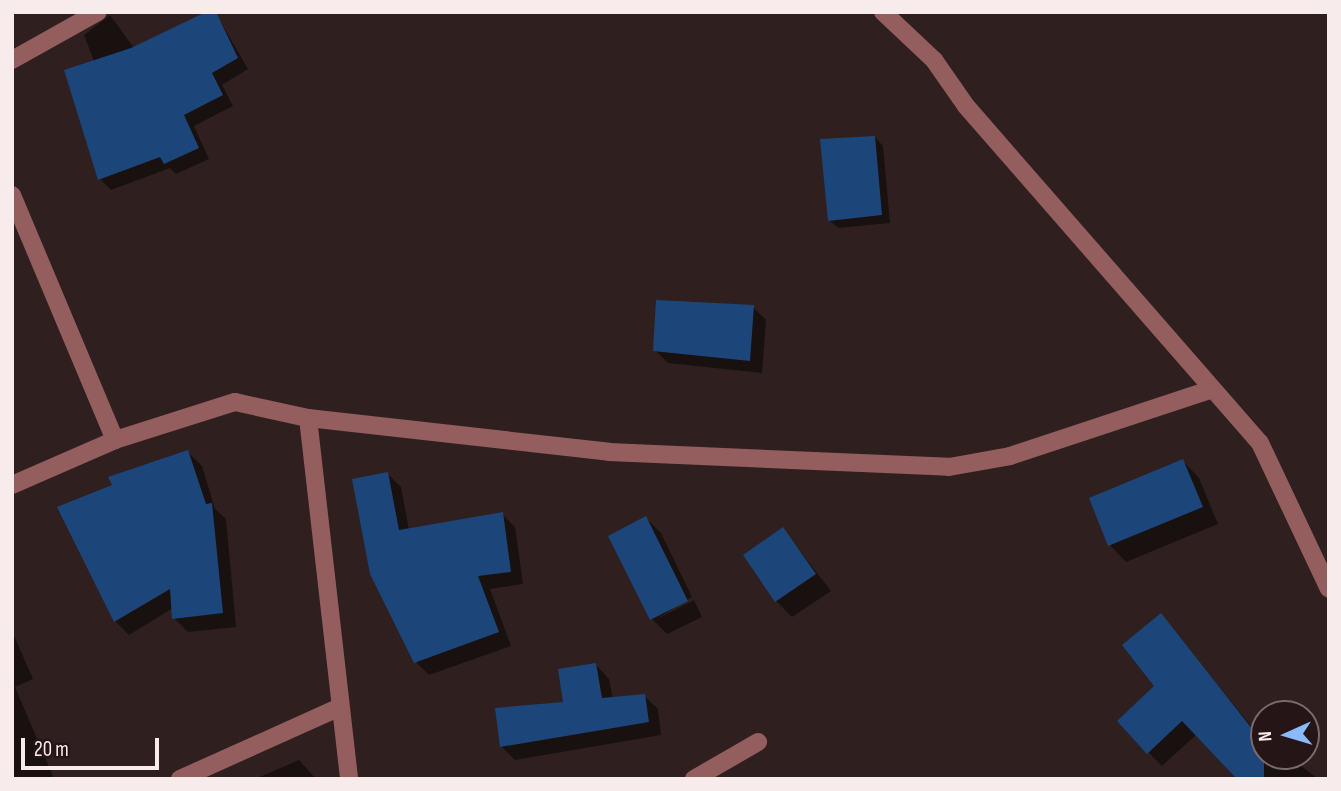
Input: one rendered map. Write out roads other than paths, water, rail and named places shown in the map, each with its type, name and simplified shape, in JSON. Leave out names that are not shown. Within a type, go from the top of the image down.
[{"type":"street","points":[[12,60],[98,12]]},
{"type":"street","points":[[883,12],[934,60],[966,106],[1175,341],[1212,389],[1260,443],[1329,589]]},
{"type":"street","points":[[12,195],[115,440]]},
{"type":"street","points":[[12,485],[115,440],[236,402],[308,418],[608,452],[949,467],[1010,456],[1212,389]]},
{"type":"street","points":[[308,418],[349,779]]},
{"type":"street","points":[[180,779],[340,707]]},
{"type":"street","points":[[694,779],[758,742]]}]
